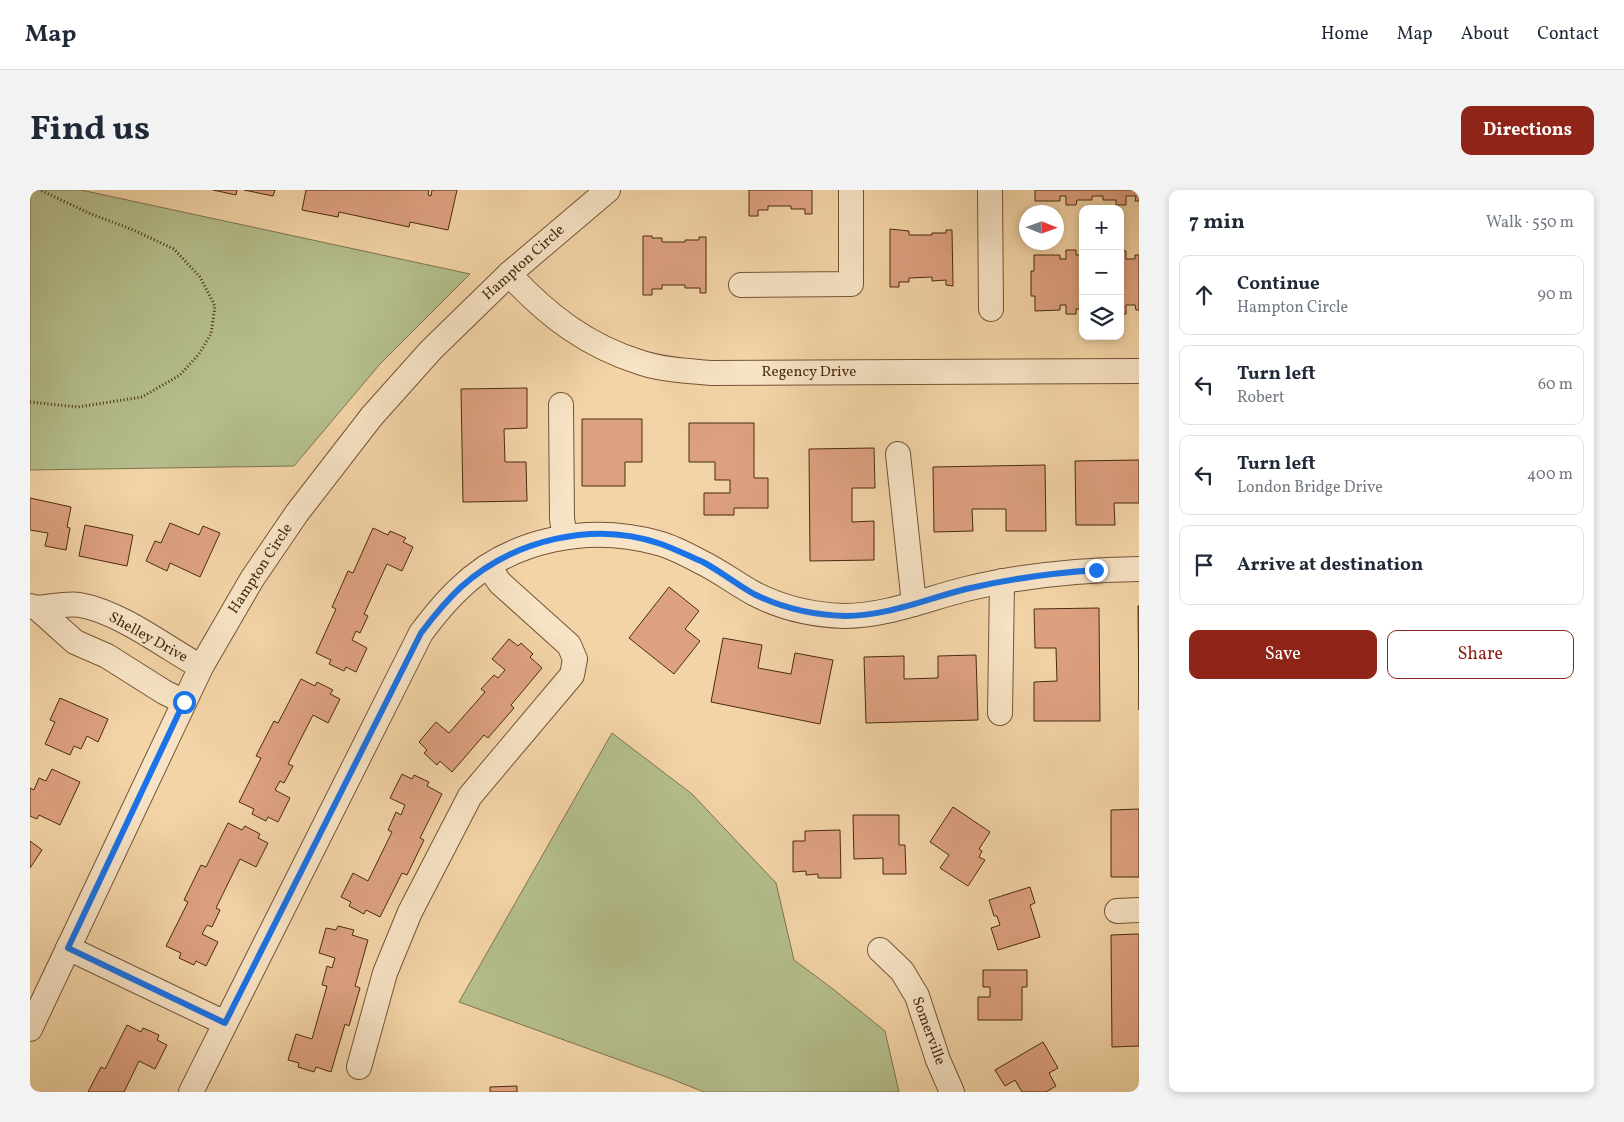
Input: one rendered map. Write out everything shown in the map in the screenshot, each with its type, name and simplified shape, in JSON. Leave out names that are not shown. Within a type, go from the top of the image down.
[{"type":"street","name":"Hampton Circle","points":[[30,1029],[201,667],[252,579],[297,513],[372,416],[432,350],[509,274],[608,190]]},
{"type":"street","points":[[740,285],[851,284],[851,190]]},
{"type":"street","points":[[990,190],[991,309]]},
{"type":"street","name":"Regency Drive","points":[[509,274],[554,318],[581,336],[607,350],[644,364],[677,370],[711,373],[1139,371]]},
{"type":"street","points":[[561,404],[562,519],[565,537]]},
{"type":"street","points":[[898,454],[914,604]]},
{"type":"street","points":[[191,1092],[421,633],[438,611],[460,588],[488,566],[523,549],[542,542],[565,537],[598,534],[627,536],[660,544],[704,563],[755,594],[796,610],[845,616],[881,612],[1002,581],[1068,572],[1139,569]]},
{"type":"street","points":[[359,1067],[385,973],[410,912],[470,796],[572,675],[575,659],[569,645],[500,583],[488,566]]},
{"type":"street","points":[[1000,713],[1002,581]]},
{"type":"street","name":"Shelley Drive","points":[[32,611],[79,604],[130,624],[201,667]]},
{"type":"street","name":"Shelley Drive","points":[[32,611],[75,642],[107,656],[164,692],[184,702]]},
{"type":"street","points":[[68,948],[225,1023]]},
{"type":"street","name":"Somerville","points":[[880,950],[902,971],[917,996],[938,1060],[952,1092]]},
{"type":"path","points":[[30,402],[78,407],[142,397],[180,375],[199,354],[211,334],[215,306],[200,277],[174,249],[131,229],[84,212],[40,190]]},
{"type":"green space","points":[[30,190],[81,190],[470,274],[380,364],[294,466],[30,470]]},
{"type":"green space","points":[[612,733],[692,794],[776,883],[794,960],[885,1031],[899,1092],[704,1092],[459,1002]]},
{"type":"building","points":[[213,190],[237,190],[236,195]]},
{"type":"building","points":[[244,190],[275,190],[273,196]]},
{"type":"building","points":[[306,190],[429,190],[428,195],[431,196],[432,190],[457,190],[448,230],[410,222],[409,227],[339,212],[338,217],[302,210]]},
{"type":"building","points":[[749,190],[812,190],[812,214],[805,214],[805,209],[791,209],[791,206],[768,206],[768,210],[758,210],[758,216],[749,216]]},
{"type":"building","points":[[1035,190],[1139,190],[1139,201],[1135,201],[1136,196],[1126,196],[1126,205],[1116,205],[1116,200],[1103,200],[1103,196],[1092,196],[1092,200],[1077,200],[1076,205],[1066,205],[1066,196],[1060,196],[1060,201],[1035,201]]},
{"type":"building","points":[[890,229],[909,231],[909,235],[932,235],[932,233],[946,233],[946,230],[952,230],[953,286],[946,285],[946,280],[932,281],[932,277],[909,278],[909,282],[899,282],[899,287],[890,287]]},
{"type":"building","points":[[643,236],[662,238],[662,242],[685,242],[685,240],[699,240],[699,237],[706,237],[706,293],[700,293],[700,288],[685,288],[685,285],[662,285],[662,289],[652,289],[652,295],[643,295]]},
{"type":"building","points":[[1066,250],[1076,250],[1076,255],[1079,255],[1079,309],[1076,309],[1076,314],[1066,314],[1066,305],[1060,305],[1060,310],[1035,311],[1035,296],[1031,296],[1031,271],[1034,271],[1034,255],[1060,255],[1060,259],[1066,259]]},
{"type":"building","points":[[1124,251],[1126,251],[1126,259],[1135,259],[1135,255],[1139,255],[1139,310],[1136,310],[1135,305],[1126,305],[1126,314],[1124,314]]},
{"type":"building","points":[[527,388],[527,428],[504,429],[505,462],[526,462],[527,501],[463,502],[461,389]]},
{"type":"building","points":[[582,419],[642,419],[642,462],[625,462],[625,486],[582,486]]},
{"type":"building","points":[[689,423],[754,423],[754,478],[768,478],[768,508],[734,508],[734,515],[704,515],[704,493],[730,493],[730,480],[715,480],[715,462],[689,462]]},
{"type":"building","points":[[874,448],[875,488],[852,488],[852,522],[874,521],[874,560],[810,561],[809,449]]},
{"type":"building","points":[[1139,460],[1139,503],[1114,503],[1115,525],[1076,525],[1075,461]]},
{"type":"building","points":[[1045,465],[1046,531],[1006,531],[1006,509],[972,509],[973,531],[934,532],[933,467]]},
{"type":"building","points":[[30,498],[71,507],[67,527],[70,528],[66,550],[45,546],[48,533],[30,530]]},
{"type":"building","points":[[170,523],[199,535],[203,526],[220,533],[200,577],[170,563],[167,571],[146,561],[155,541],[161,543]]},
{"type":"building","points":[[85,525],[133,535],[127,566],[79,556]]},
{"type":"building","points":[[373,528],[388,535],[390,531],[406,538],[403,542],[413,547],[402,571],[387,564],[364,614],[368,616],[360,633],[356,631],[352,640],[367,648],[356,672],[346,667],[344,671],[329,664],[331,660],[316,653],[336,609],[332,607],[348,571],[353,573]]},
{"type":"building","points":[[669,587],[699,611],[685,629],[700,641],[674,674],[629,638]]},
{"type":"building","points":[[1138,606],[1139,606],[1139,710]]},
{"type":"building","points":[[1099,608],[1100,721],[1034,721],[1034,682],[1057,681],[1056,648],[1035,648],[1034,609]]},
{"type":"building","points":[[723,638],[762,645],[758,668],[791,674],[795,653],[833,660],[820,724],[711,702]]},
{"type":"building","points":[[509,639],[518,646],[521,643],[533,654],[530,657],[542,668],[511,705],[514,708],[488,738],[484,735],[452,772],[440,761],[437,765],[424,753],[427,750],[419,742],[436,722],[449,733],[485,692],[481,689],[494,675],[498,678],[505,670],[492,659]]},
{"type":"building","points":[[976,655],[978,720],[866,723],[864,657],[904,656],[904,679],[938,678],[938,656]]},
{"type":"building","points":[[301,679],[315,686],[317,682],[333,690],[330,694],[340,699],[328,723],[313,715],[288,764],[293,766],[284,783],[280,781],[275,790],[290,798],[278,822],[268,817],[266,821],[252,814],[254,809],[239,802],[261,758],[256,756],[274,721],[278,723]]},
{"type":"building","points":[[60,698],[108,719],[98,742],[87,736],[81,749],[74,746],[70,755],[45,744],[55,722],[50,720]]},
{"type":"building","points":[[52,769],[80,782],[60,825],[39,815],[37,819],[30,816],[30,788],[34,790],[39,778],[46,781]]},
{"type":"building","points":[[402,774],[412,779],[414,775],[429,782],[427,786],[442,794],[420,838],[424,840],[407,875],[402,873],[380,917],[366,910],[364,914],[349,906],[351,902],[341,897],[353,873],[368,881],[392,832],[388,830],[396,812],[401,815],[405,805],[390,798]]},
{"type":"building","points":[[953,807],[990,832],[979,849],[982,851],[979,857],[985,860],[968,886],[940,868],[949,855],[930,842]]},
{"type":"building","points":[[1139,809],[1139,877],[1111,877],[1111,810]]},
{"type":"building","points":[[853,815],[899,815],[899,845],[905,845],[906,874],[883,874],[883,858],[854,859]]},
{"type":"building","points":[[228,823],[242,830],[245,826],[260,834],[258,838],[268,843],[256,867],[240,859],[216,908],[220,910],[212,927],[207,925],[202,934],[218,942],[206,966],[196,961],[194,965],[179,958],[181,953],[166,946],[188,902],[184,900],[201,865],[206,867]]},
{"type":"building","points":[[840,830],[841,878],[818,878],[818,874],[806,875],[806,871],[793,872],[793,841],[805,841],[805,831]]},
{"type":"building","points":[[30,841],[42,850],[30,868]]},
{"type":"building","points":[[1030,887],[1035,903],[1030,905],[1040,937],[998,950],[991,928],[1000,925],[997,916],[994,916],[989,900]]},
{"type":"building","points":[[338,926],[354,930],[352,935],[368,940],[355,986],[360,988],[349,1026],[345,1024],[331,1072],[316,1067],[314,1072],[298,1067],[299,1063],[288,1060],[296,1034],[312,1039],[327,986],[322,985],[327,966],[332,968],[335,958],[319,953],[326,928],[336,930]]},
{"type":"building","points":[[1139,934],[1139,1046],[1112,1047],[1111,935]]},
{"type":"building","points":[[983,970],[1027,970],[1027,987],[1022,987],[1022,1020],[978,1020],[978,997],[990,997],[990,987],[983,987]]},
{"type":"building","points":[[127,1025],[141,1032],[143,1028],[159,1035],[157,1040],[167,1045],[155,1069],[139,1061],[124,1092],[88,1092],[101,1067],[105,1069]]},
{"type":"building","points":[[1043,1042],[1058,1068],[1049,1073],[1056,1086],[1046,1092],[1022,1092],[1015,1080],[1005,1086],[995,1070]]},
{"type":"building","points":[[517,1086],[517,1092],[490,1092],[490,1087]]},
{"type":"route","points":[[184,702],[68,948],[225,1023],[421,633],[438,611],[460,588],[488,566],[507,556],[542,542],[565,537],[598,534],[627,536],[660,544],[682,553],[704,563],[755,594],[776,603],[796,610],[845,616],[881,612],[1002,581],[1040,575],[1096,570]]}]
